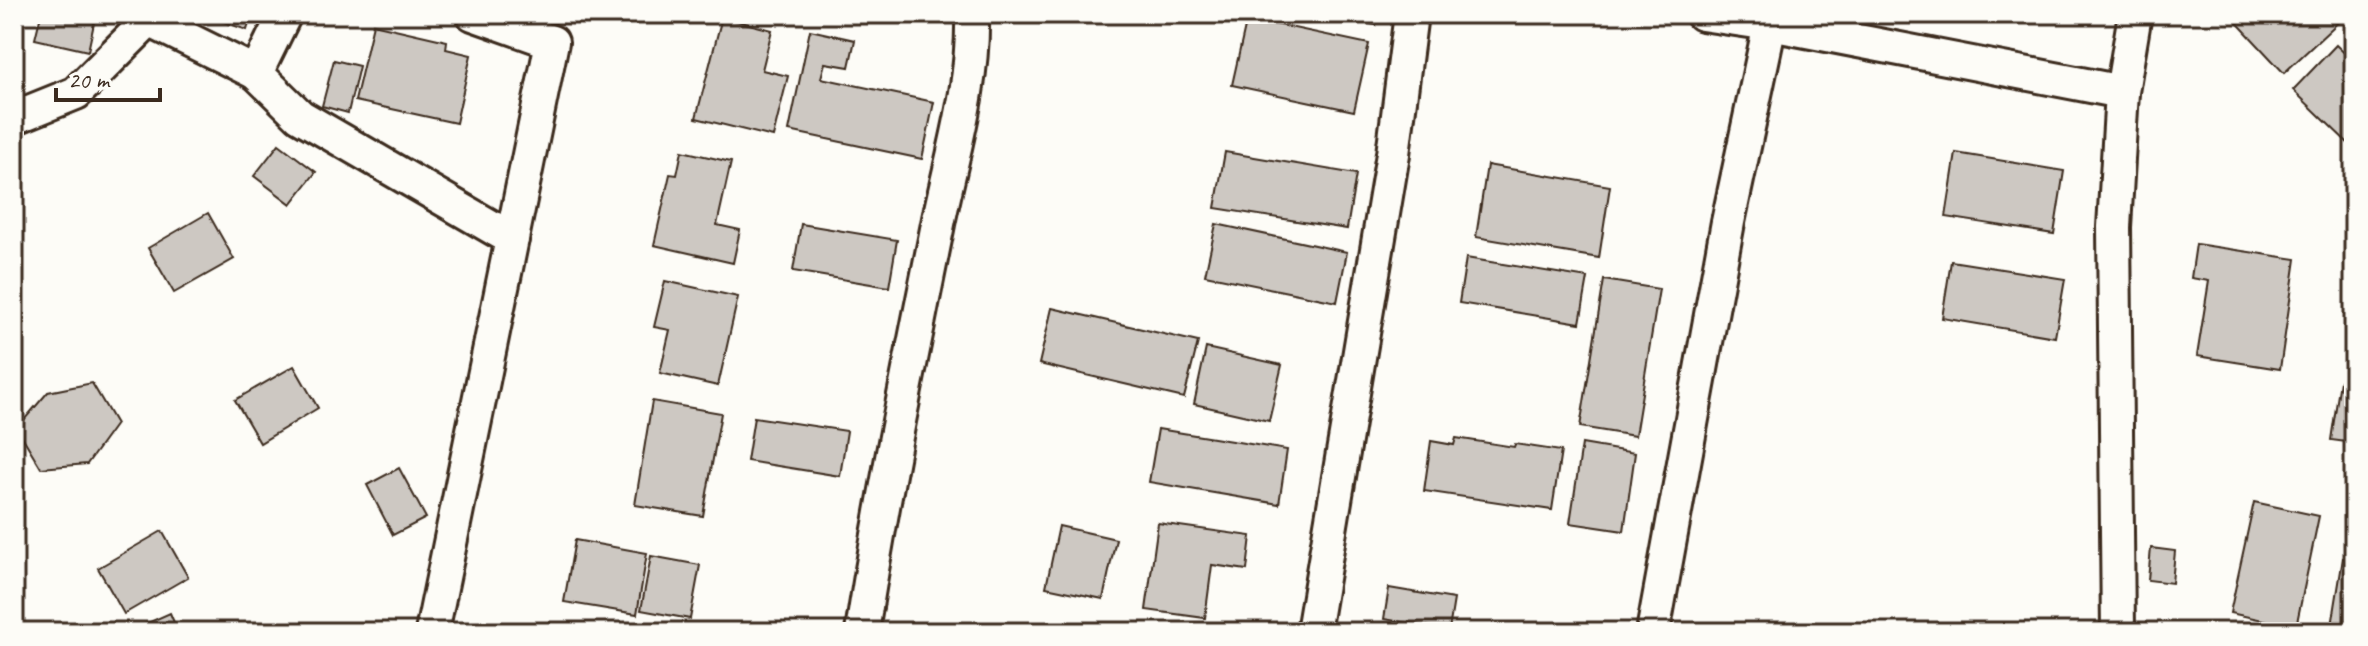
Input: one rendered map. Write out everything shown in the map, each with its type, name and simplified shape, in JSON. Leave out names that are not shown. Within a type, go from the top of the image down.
[{"type":"street","points":[[256,73],[285,14]]},
{"type":"street","points":[[432,632],[552,42],[473,14]]},
{"type":"street","points":[[862,632],[879,525],[968,84],[972,14]]},
{"type":"street","points":[[1313,632],[1393,154],[1411,14]]},
{"type":"street","points":[[1702,14],[1770,24],[2122,92]]},
{"type":"street","points":[[2118,632],[2114,227],[2122,92],[2135,14]]},
{"type":"street","points":[[14,118],[76,93],[146,17],[256,73],[300,116],[512,239]]},
{"type":"street","points":[[1653,632],[1728,222],[1770,24]]},
{"type":"building","points":[[41,14],[96,14],[88,51],[35,39]]},
{"type":"building","points":[[200,14],[252,14],[247,30]]},
{"type":"building","points":[[501,14],[557,14],[552,37]]},
{"type":"building","points":[[1309,14],[1378,14],[1376,25]]},
{"type":"building","points":[[2229,14],[2347,14],[2284,73]]},
{"type":"building","points":[[722,17],[772,30],[762,70],[788,76],[773,137],[696,118]]},
{"type":"building","points":[[1247,18],[1369,44],[1354,111],[1232,85]]},
{"type":"building","points":[[373,24],[447,41],[446,49],[471,55],[456,123],[355,101]]},
{"type":"building","points":[[810,30],[855,40],[849,67],[825,63],[821,78],[934,102],[922,159],[789,131]]},
{"type":"building","points":[[2336,45],[2354,62],[2354,143],[2351,146],[2293,90]]},
{"type":"building","points":[[334,60],[359,66],[348,113],[322,106]]},
{"type":"building","points":[[279,144],[316,172],[291,204],[254,176]]},
{"type":"building","points":[[682,151],[731,162],[717,225],[740,230],[733,263],[654,245],[670,174],[677,175]]},
{"type":"building","points":[[1225,152],[1356,174],[1347,229],[1215,208]]},
{"type":"building","points":[[1956,153],[2064,171],[2054,234],[1946,217]]},
{"type":"building","points":[[1487,165],[1610,186],[1599,258],[1476,237]]},
{"type":"building","points":[[208,213],[234,259],[174,293],[148,248]]},
{"type":"building","points":[[801,224],[897,240],[889,287],[793,271]]},
{"type":"building","points":[[1216,224],[1347,252],[1337,302],[1205,275]]},
{"type":"building","points":[[2196,244],[2296,259],[2280,369],[2197,356],[2209,281],[2191,278]]},
{"type":"building","points":[[1466,258],[1588,278],[1580,323],[1459,303]]},
{"type":"building","points":[[1951,261],[2065,279],[2055,337],[1942,318]]},
{"type":"building","points":[[1604,280],[1659,289],[1635,436],[1580,427]]},
{"type":"building","points":[[665,281],[738,297],[718,386],[660,373],[670,330],[654,327]]},
{"type":"building","points":[[1052,308],[1198,342],[1184,398],[1039,364]]},
{"type":"building","points":[[1206,348],[1282,365],[1269,421],[1194,404]]},
{"type":"building","points":[[294,366],[318,408],[260,443],[235,400]]},
{"type":"building","points":[[2340,381],[2354,383],[2354,443],[2331,440]]},
{"type":"building","points":[[92,383],[116,424],[87,464],[41,468],[17,428],[48,392]]},
{"type":"building","points":[[652,401],[721,413],[703,516],[635,505]]},
{"type":"building","points":[[754,417],[847,431],[840,476],[747,461]]},
{"type":"building","points":[[1158,429],[1287,450],[1279,504],[1149,482]]},
{"type":"building","points":[[1456,438],[1561,451],[1552,510],[1424,491],[1431,441],[1454,445]]},
{"type":"building","points":[[1582,444],[1635,453],[1624,531],[1570,523]]},
{"type":"building","points":[[399,468],[426,518],[393,535],[367,485]]},
{"type":"building","points":[[2254,502],[2319,516],[2296,627],[2230,613]]},
{"type":"building","points":[[1158,523],[1251,536],[1247,570],[1212,565],[1205,618],[1146,610]]},
{"type":"building","points":[[1059,526],[1116,539],[1103,599],[1046,587]]},
{"type":"building","points":[[162,531],[188,577],[124,614],[98,568]]},
{"type":"building","points":[[575,540],[647,553],[637,614],[564,602]]},
{"type":"building","points":[[2151,548],[2175,551],[2172,583],[2148,580]]},
{"type":"building","points":[[651,556],[700,565],[690,619],[641,610]]},
{"type":"building","points":[[2343,558],[2354,560],[2354,632],[2331,632]]},
{"type":"building","points":[[1389,588],[1454,599],[1449,630],[1384,619]]},
{"type":"building","points":[[170,613],[178,632],[145,632],[143,625]]}]
